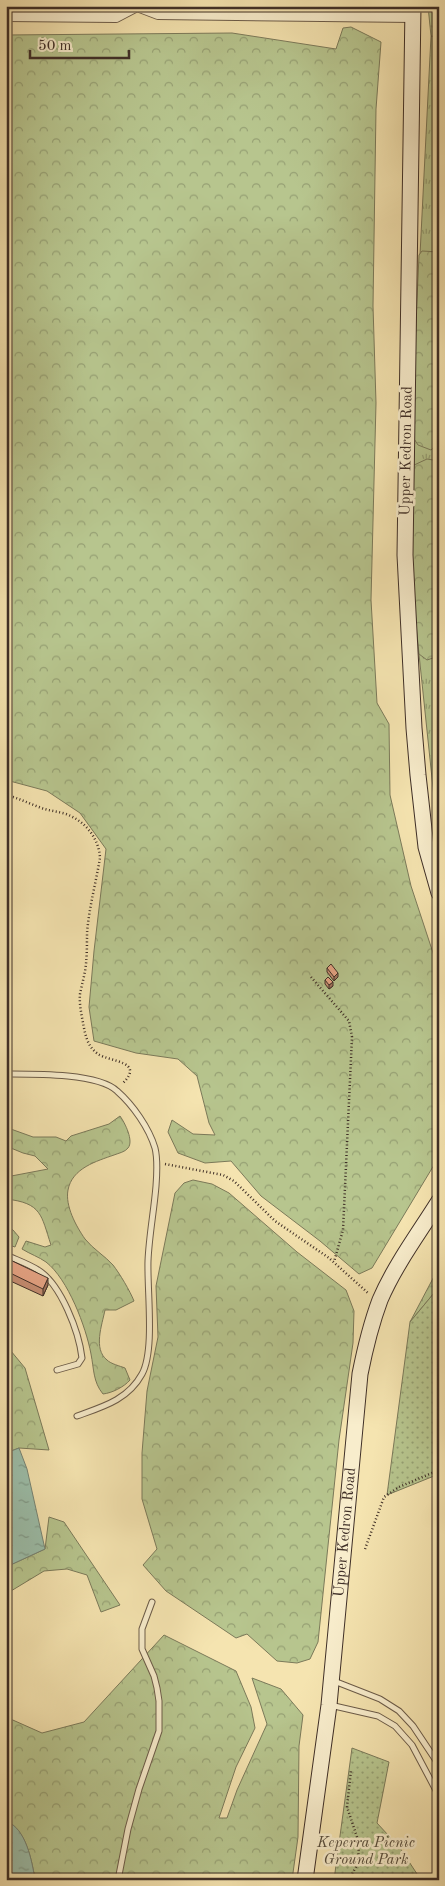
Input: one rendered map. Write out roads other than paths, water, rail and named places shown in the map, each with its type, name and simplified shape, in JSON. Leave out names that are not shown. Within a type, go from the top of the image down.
[{"type":"main road","name":"Upper Kedron Road","points":[[413,12],[405,555],[418,775],[426,847],[439,893]]},
{"type":"main road","name":"Upper Kedron Road","points":[[305,1880],[329,1705],[360,1374],[365,1348],[380,1300],[393,1275],[439,1201]]},
{"type":"street","points":[[6,16],[116,17],[138,6],[158,14],[413,12]]},
{"type":"lane","points":[[6,1074],[43,1074],[104,1083],[116,1090],[141,1120],[150,1136],[157,1162],[148,1259],[148,1351],[143,1373],[136,1384],[110,1405],[77,1416]]},
{"type":"lane","points":[[6,1256],[38,1269],[45,1275],[62,1299],[82,1358],[78,1364],[57,1370]]},
{"type":"lane","points":[[118,1880],[128,1829],[139,1789],[159,1731],[160,1701],[154,1676],[142,1649],[142,1630],[152,1602]]},
{"type":"lane","points":[[331,1680],[380,1700],[399,1711],[414,1726],[439,1764]]},
{"type":"lane","points":[[329,1705],[378,1716],[394,1726],[412,1745],[439,1796]]},
{"type":"water","points":[[19,1448],[27,1469],[45,1549],[6,1567],[6,1453]]},
{"type":"water","points":[[6,1821],[19,1830],[27,1846],[35,1880],[6,1880]]},
{"type":"park label","name":"Keperra Picnic Ground Park","points":[[366,1852]]}]
